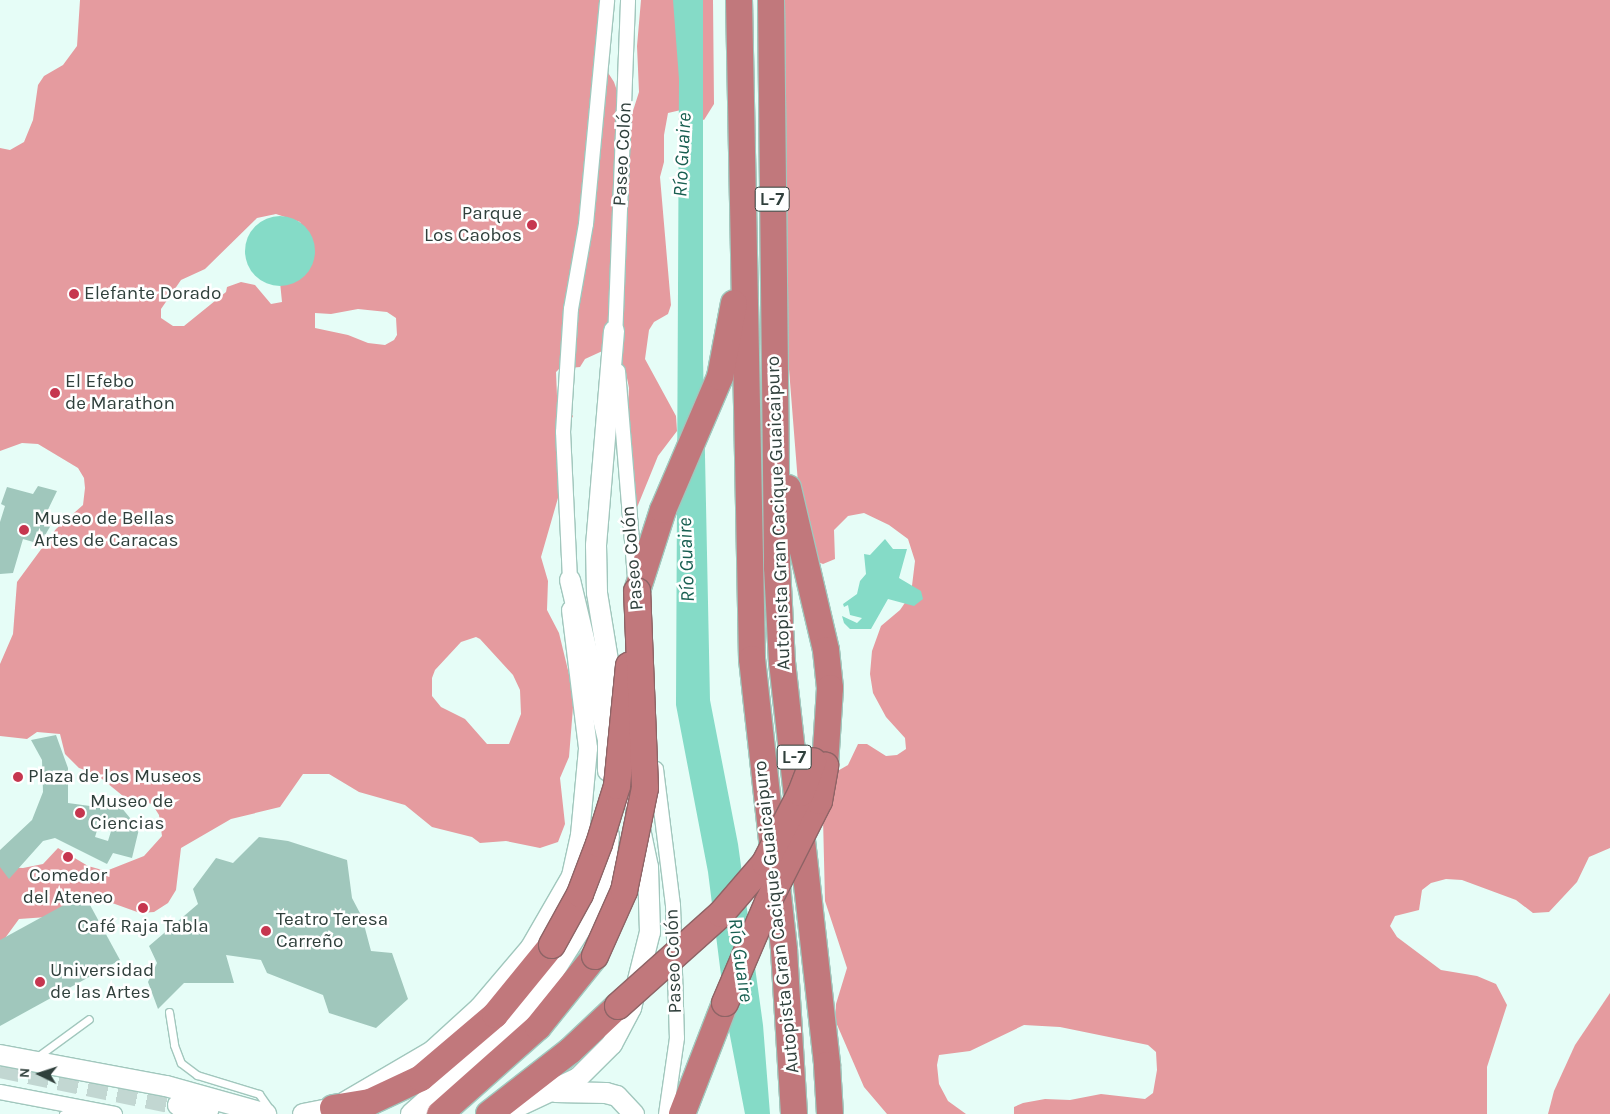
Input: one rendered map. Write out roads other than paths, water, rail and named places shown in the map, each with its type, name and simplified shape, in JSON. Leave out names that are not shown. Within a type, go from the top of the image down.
[{"type":"highway","name":"Autopista Gran Cacique Guaicaipuro","points":[[739,0],[746,243],[752,659],[784,950],[794,1114]]},
{"type":"highway","name":"Autopista Gran Cacique Guaicaipuro","points":[[771,0],[776,567],[782,662],[827,1065],[830,1114]]},
{"type":"highway","points":[[333,1108],[370,1102],[421,1078],[496,1015],[552,945],[580,894],[600,844],[616,786],[637,591],[663,510],[720,377],[746,243]]},
{"type":"highway","points":[[682,1114],[768,902],[818,801],[819,764],[830,688],[826,650],[792,514],[775,399]]},
{"type":"highway","points":[[440,1114],[538,1027],[595,956],[624,891],[645,788],[637,591]]},
{"type":"highway","points":[[489,1114],[570,1051],[721,914],[765,863],[801,793],[819,764]]},
{"type":"main road","points":[[502,1114],[553,1092],[578,1078],[612,1044],[620,1031],[642,974],[650,932],[648,867],[607,666],[597,593],[598,496],[614,331]]},
{"type":"main road","points":[[411,1114],[532,1006],[594,908],[605,877],[609,837],[608,739],[570,580]]},
{"type":"main road","points":[[0,1056],[166,1086],[266,1114]]},
{"type":"main road","points":[[553,1092],[606,1093],[617,1096],[634,1114]]},
{"type":"main road","points":[[210,1114],[178,1105],[254,1114]]},
{"type":"main road","points":[[303,1114],[333,1108]]},
{"type":"street","name":"Paseo Colón","points":[[570,580],[563,432],[570,309],[586,224],[607,0]]},
{"type":"street","name":"Paseo Colón","points":[[628,0],[614,331],[640,646],[673,905],[676,1038],[666,1114]]},
{"type":"street","points":[[333,1108],[432,1050],[479,1007],[530,947],[571,876],[580,835],[588,732],[573,635],[570,580]]},
{"type":"street","points":[[0,1092],[115,1114]]},
{"type":"lane","points":[[169,1012],[174,1045],[181,1063],[197,1075],[259,1094],[274,1114]]},
{"type":"lane","points":[[30,1062],[89,1019]]},
{"type":"lane","points":[[63,1114],[82,1108]]},
{"type":"water","name":"Río Guaire","points":[[673,0],[703,0],[703,358],[710,700],[738,844],[763,1025],[770,1114],[745,1114],[726,1015],[708,872],[676,705],[679,79]]},
{"type":"water","points":[[280,216],[293,219],[305,226],[312,238],[315,251],[312,264],[305,276],[293,283],[280,286],[267,283],[255,276],[248,264],[245,251],[248,238],[255,226],[267,219]]},
{"type":"water","points":[[885,539],[893,549],[907,549],[899,578],[921,591],[923,599],[914,606],[888,599],[871,629],[850,629],[844,623],[842,616],[857,623],[862,618],[850,615],[848,605],[844,607],[843,604],[857,594],[860,581],[866,574],[864,554],[870,555]]},
{"type":"tunnel","points":[[0,1068],[178,1105]]},
{"type":"place","name":"Parque Los Caobos","points":[[532,225]]},
{"type":"place","name":"Elefante Dorado","points":[[74,294]]},
{"type":"place","name":"El Efebo de Marathon","points":[[55,393]]},
{"type":"place","name":"Museo de Bellas Artes de Caracas","points":[[24,530]]},
{"type":"place","name":"Plaza de los Museos","points":[[18,777]]},
{"type":"place","name":"Museo de Ciencias","points":[[80,813]]},
{"type":"place","name":"Comedor del Ateneo","points":[[68,857]]},
{"type":"place","name":"Café Raja Tabla","points":[[143,908]]},
{"type":"place","name":"Teatro Teresa Carreño","points":[[266,931]]},
{"type":"place","name":"Universidad de las Artes","points":[[40,982]]}]
